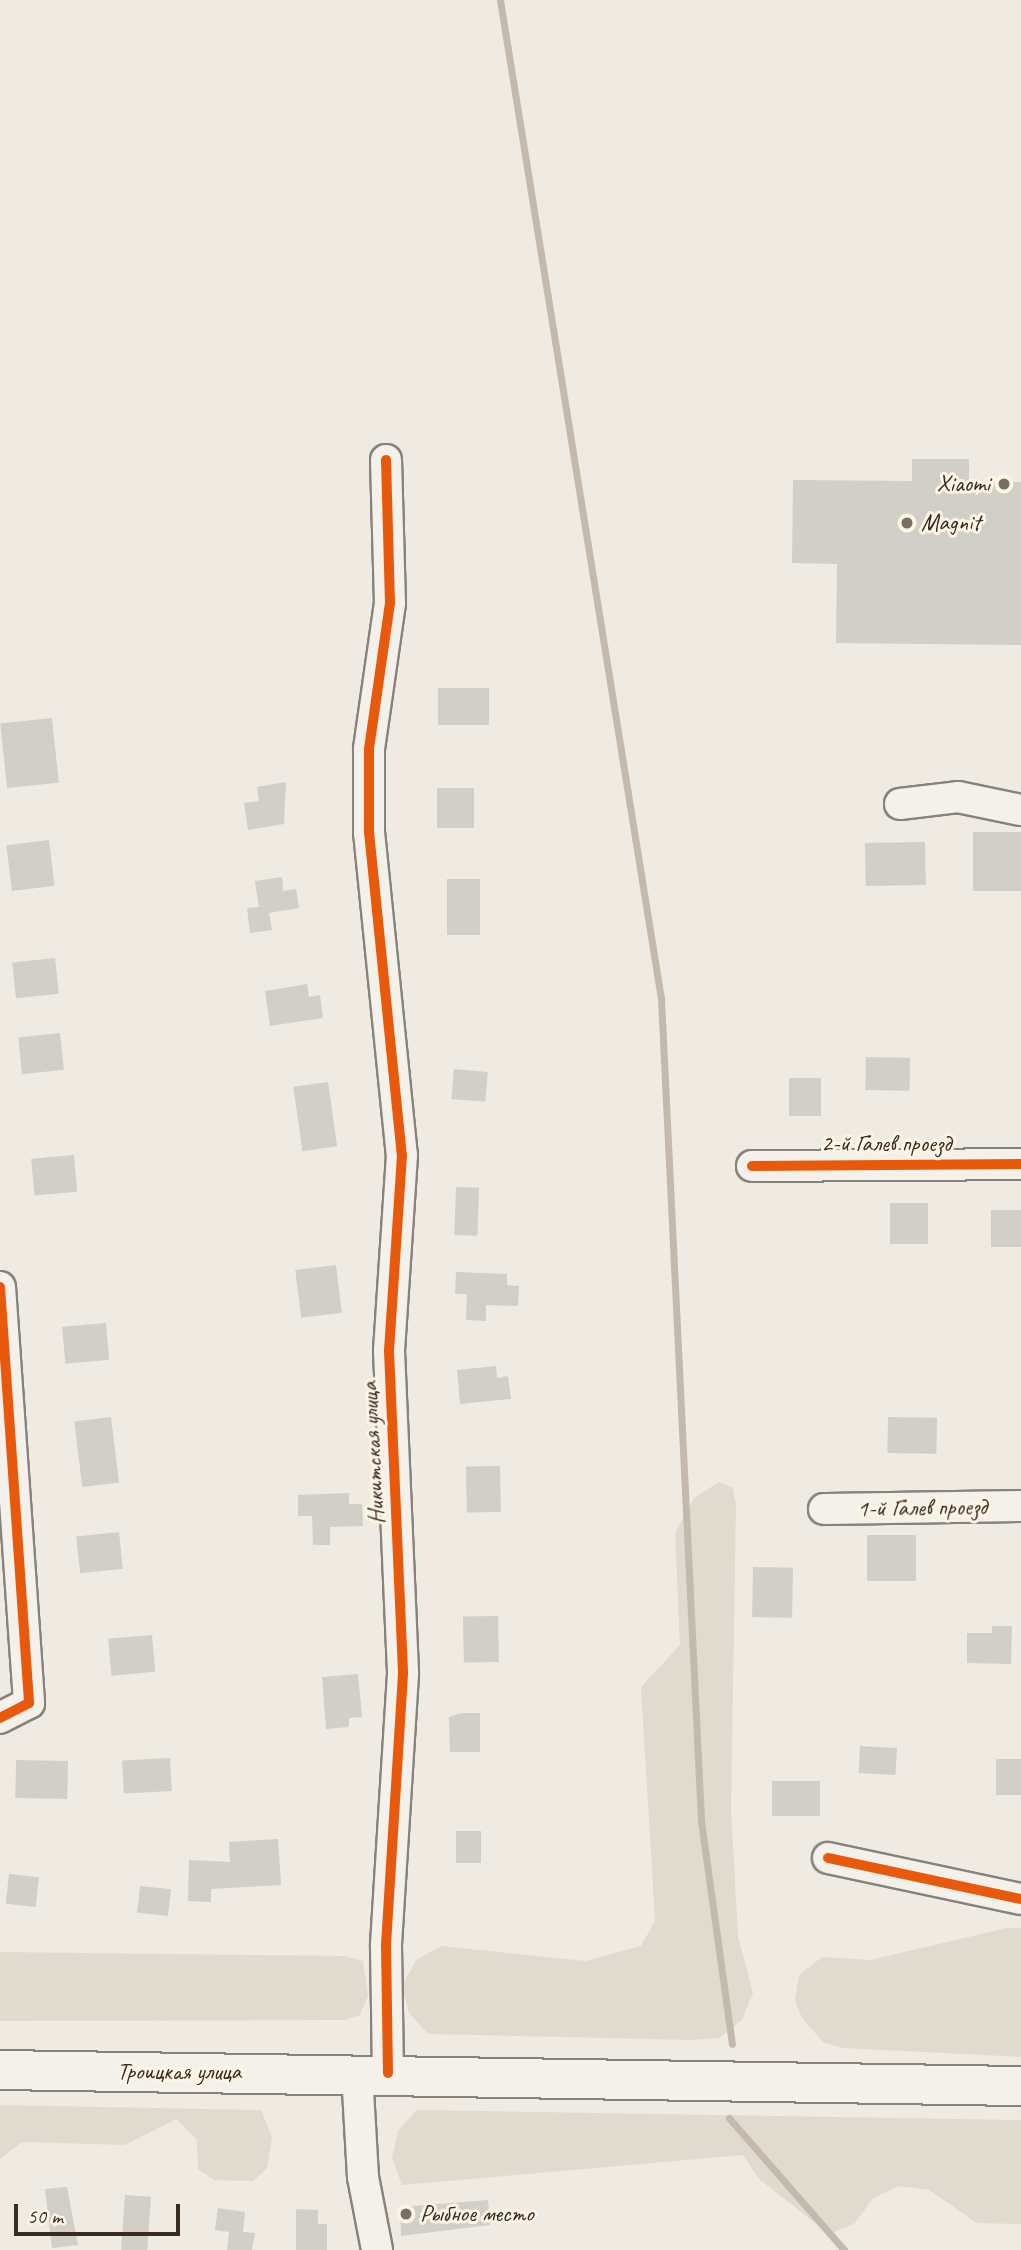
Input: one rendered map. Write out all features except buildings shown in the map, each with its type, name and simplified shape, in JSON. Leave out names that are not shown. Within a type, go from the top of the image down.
[{"type":"main road","name":"Троицкая улица","points":[[0,2070],[373,2073],[1021,2086]]},
{"type":"street","name":"Никитская улица","points":[[377,2250],[363,2177],[386,1946],[403,1674],[389,1351],[402,1155],[369,832],[369,749],[390,603],[386,460]]},
{"type":"street","points":[[900,804],[958,797],[1021,810]]},
{"type":"street","name":"2-й Галев проезд","points":[[752,1166],[1021,1164]]},
{"type":"street","points":[[0,1287],[29,1703],[0,1718]]},
{"type":"street","name":"1-й Галев проезд","points":[[824,1509],[1021,1506]]},
{"type":"street","points":[[828,1857],[1021,1899]]},
{"type":"shaded area","points":[[719,1482],[733,1488],[736,1505],[731,1808],[738,1936],[753,1993],[742,2020],[719,2038],[691,2040],[428,2034],[409,2013],[402,1986],[416,1960],[441,1946],[585,1961],[641,1946],[655,1921],[641,1687],[680,1645],[675,1533],[694,1498]]},
{"type":"shaded area","points":[[1007,1928],[1021,1928],[1021,2057],[842,2048],[823,2042],[802,2018],[795,2000],[799,1975],[822,1957],[870,1960]]},
{"type":"shaded area","points":[[0,1952],[344,1956],[363,1961],[368,1996],[360,2015],[345,2020],[0,2021]]},
{"type":"shaded area","points":[[0,2105],[261,2110],[272,2137],[267,2168],[253,2181],[214,2180],[198,2169],[197,2140],[177,2119],[125,2145],[22,2142],[0,2159]]},
{"type":"shaded area","points":[[417,2110],[1021,2120],[1021,2224],[977,2223],[929,2190],[899,2186],[873,2198],[855,2223],[829,2234],[759,2179],[743,2155],[402,2185],[392,2158],[398,2131]]},
{"type":"waterway","points":[[500,0],[661,999],[701,1821],[732,2044]]},
{"type":"waterway","points":[[729,2118],[844,2250]]},
{"type":"cycle path","points":[[386,460],[390,603],[369,749],[369,832],[402,1155],[389,1351],[403,1674],[386,1946],[388,2073]]},
{"type":"cycle path","points":[[752,1166],[1021,1164]]},
{"type":"cycle path","points":[[0,1287],[29,1703],[0,1718]]},
{"type":"cycle path","points":[[828,1858],[1021,1899]]},
{"type":"place","name":"Xiaomi","points":[[1004,484]]},
{"type":"place","name":"Magnit","points":[[907,523]]},
{"type":"place","name":"Рыбное место","points":[[406,2214]]}]
